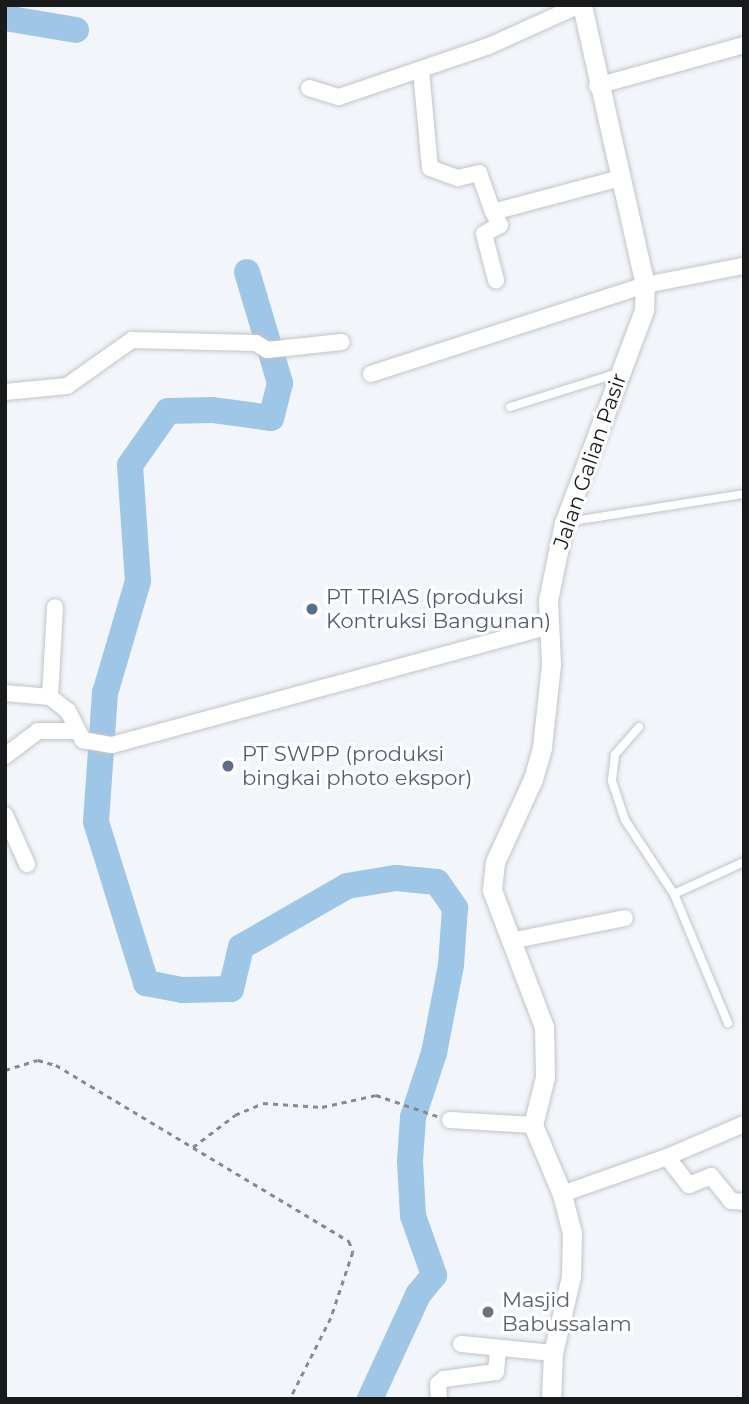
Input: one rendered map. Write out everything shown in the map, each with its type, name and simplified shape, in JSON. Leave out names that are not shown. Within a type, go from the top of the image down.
[{"type":"street","points":[[309,88],[339,97],[489,46],[581,5]]},
{"type":"street","name":"Jalan Galian Pasir","points":[[533,1125],[545,1077],[544,1027],[492,890],[495,862],[533,779],[542,747],[551,664],[547,627],[565,523],[644,310],[645,285],[597,86],[581,5]]},
{"type":"street","points":[[597,86],[744,45]]},
{"type":"street","points":[[421,70],[430,167],[458,178],[479,173],[500,225],[484,234],[496,281]]},
{"type":"street","points":[[493,212],[621,178]]},
{"type":"street","points":[[371,374],[645,285],[743,267]]},
{"type":"street","points":[[5,392],[67,386],[132,340],[256,342],[270,350],[342,342]]},
{"type":"street","points":[[50,697],[55,607]]},
{"type":"street","points":[[5,694],[50,697],[68,711],[83,740],[104,745],[547,627]]},
{"type":"street","points":[[5,756],[38,732],[77,731]]},
{"type":"street","points":[[5,815],[27,864]]},
{"type":"street","points":[[510,941],[625,918]]},
{"type":"street","points":[[450,1120],[533,1125],[562,1194],[572,1250],[553,1353],[551,1399]]},
{"type":"street","points":[[562,1194],[667,1157],[744,1124]]},
{"type":"street","points":[[667,1157],[689,1185],[715,1177],[731,1200],[744,1202]]},
{"type":"street","points":[[461,1344],[553,1353]]},
{"type":"street","points":[[439,1399],[438,1384],[444,1379],[496,1372],[498,1348]]},
{"type":"lane","points":[[510,407],[621,372]]},
{"type":"lane","points":[[565,523],[744,494]]},
{"type":"lane","points":[[639,727],[615,755],[612,781],[625,820],[674,894],[728,1023]]},
{"type":"lane","points":[[674,894],[744,862]]},
{"type":"path","points":[[5,1070],[38,1060],[56,1065],[349,1241],[353,1252],[331,1318],[290,1399]]},
{"type":"path","points":[[193,1147],[247,1107],[263,1103],[322,1107],[376,1096],[450,1120]]},
{"type":"waterway","points":[[5,18],[76,30]]},
{"type":"waterway","points":[[247,272],[280,383],[271,418],[212,410],[168,411],[130,465],[138,581],[105,693],[96,822],[146,983],[183,990],[231,989],[241,947],[347,886],[396,878],[437,882],[455,908],[451,965],[434,1053],[413,1117],[410,1161],[413,1216],[434,1275],[418,1295],[370,1399]]},
{"type":"place","name":"PT TRIAS (produksi Kontruksi Bangunan)","points":[[312,609]]},
{"type":"place","name":"PT SWPP (produksi bingkai photo ekspor)","points":[[228,766]]},
{"type":"place","name":"Masjid Babussalam","points":[[488,1312]]}]
